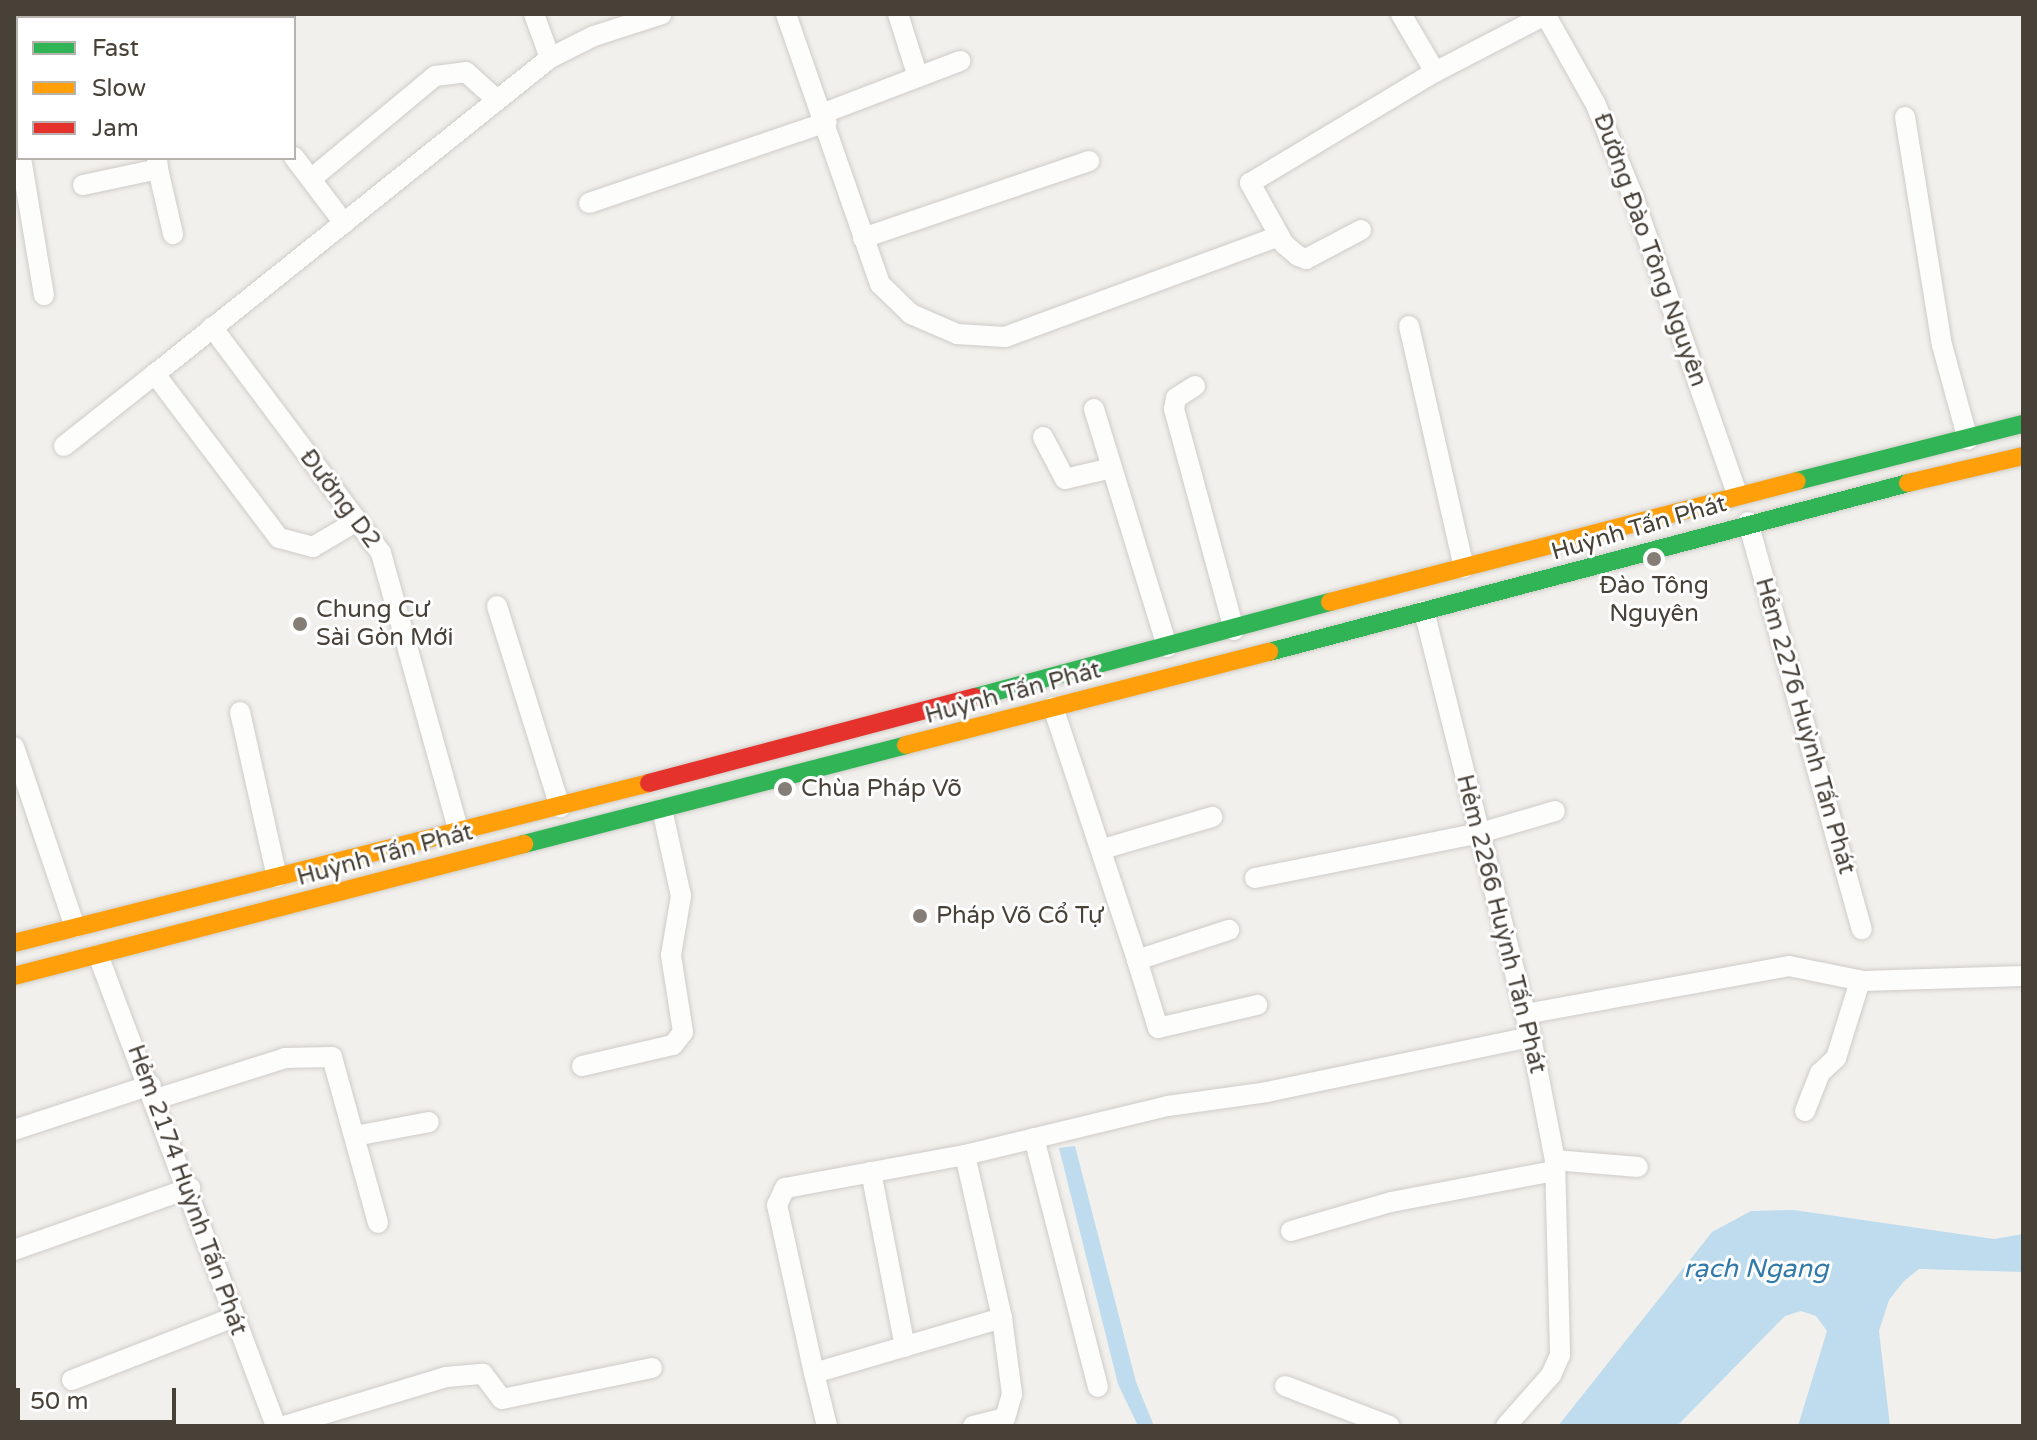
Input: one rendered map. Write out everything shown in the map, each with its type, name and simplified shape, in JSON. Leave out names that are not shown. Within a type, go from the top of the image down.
[{"type":"main road","name":"Huỳnh Tấn Phát","points":[[14,943],[560,807],[1737,494],[1968,440],[2023,424]]},
{"type":"main road","name":"Huỳnh Tấn Phát","points":[[14,976],[1424,611],[1748,522],[2023,456]]},
{"type":"main road","points":[[1737,494],[1748,522]]},
{"type":"main road","points":[[835,735],[841,763]]},
{"type":"street","points":[[534,14],[550,58]]},
{"type":"street","points":[[786,14],[825,118],[880,284],[911,314],[957,334],[1005,337],[1279,236]]},
{"type":"street","points":[[898,14],[918,77]]},
{"type":"street","points":[[1401,14],[1435,72]]},
{"type":"street","points":[[1361,230],[1306,259],[1279,236],[1250,183],[1435,72],[1545,14]]},
{"type":"street","name":"Đường Đào Tông Nguyên","points":[[1545,14],[1596,105],[1631,191],[1737,494]]},
{"type":"street","points":[[64,446],[550,58],[594,36],[653,15]]},
{"type":"street","points":[[589,203],[825,118],[960,61]]},
{"type":"street","points":[[311,179],[435,76],[466,72],[497,100]]},
{"type":"street","points":[[1905,117],[1942,345],[1968,440]]},
{"type":"street","points":[[21,160],[44,295]]},
{"type":"street","points":[[296,160],[344,223]]},
{"type":"street","points":[[863,238],[1089,161]]},
{"type":"street","points":[[83,185],[158,163],[173,234]]},
{"type":"street","points":[[1409,326],[1464,568]]},
{"type":"street","name":"Đường D2","points":[[212,327],[381,553],[459,833]]},
{"type":"street","points":[[155,374],[279,538],[313,547],[357,521]]},
{"type":"street","points":[[1195,386],[1176,398],[1174,409],[1234,630]]},
{"type":"street","points":[[1094,409],[1167,647]]},
{"type":"street","points":[[1043,437],[1065,479],[1112,468]]},
{"type":"street","name":"Hẻm 2276 Huỳnh Tấn Phát","points":[[1748,522],[1862,929]]},
{"type":"street","points":[[497,606],[560,807]]},
{"type":"street","name":"Hẻm 2266 Huỳnh Tấn Phát","points":[[1424,611],[1531,1037],[1554,1166],[1560,1355],[1551,1375],[1506,1426]]},
{"type":"street","points":[[1053,707],[1161,1029],[1257,1005]]},
{"type":"street","points":[[240,712],[277,877]]},
{"type":"street","points":[[14,747],[75,927]]},
{"type":"street","points":[[582,1066],[673,1045],[683,1032],[671,955],[681,896],[662,809]]},
{"type":"street","points":[[1255,878],[1480,833],[1555,811]]},
{"type":"street","points":[[1103,849],[1212,817]]},
{"type":"street","points":[[1137,960],[1229,930]]},
{"type":"street","name":"Hẻm 2174 Huỳnh Tấn Phát","points":[[98,955],[154,1092],[190,1188],[232,1318],[276,1426]]},
{"type":"street","points":[[1525,1014],[1789,966],[1860,981],[2023,976]]},
{"type":"street","points":[[1805,1111],[1820,1073],[1836,1058],[1860,981]]},
{"type":"street","points":[[827,1426],[778,1196],[785,1188],[965,1155],[1168,1106],[1267,1092],[1531,1037]]},
{"type":"street","points":[[14,1130],[285,1058],[329,1055],[378,1223]]},
{"type":"street","points":[[355,1136],[429,1122]]},
{"type":"street","points":[[1034,1138],[1098,1387]]},
{"type":"street","points":[[965,1155],[1002,1318],[1011,1407],[1005,1418],[973,1426]]},
{"type":"street","points":[[1291,1231],[1391,1202],[1554,1166],[1638,1167]]},
{"type":"street","points":[[871,1172],[905,1347]]},
{"type":"street","points":[[14,1250],[190,1188]]},
{"type":"street","points":[[72,1380],[232,1318]]},
{"type":"street","points":[[814,1373],[1002,1318]]},
{"type":"street","points":[[284,1426],[446,1377],[483,1374],[502,1399],[652,1368]]},
{"type":"street","points":[[1285,1386],[1390,1426]]},
{"type":"water","points":[[1075,1146],[1136,1382],[1154,1426],[1138,1426],[1118,1384],[1059,1148]]},
{"type":"water","name":"rạch Ngang","points":[[1794,1210],[1994,1239],[2023,1234],[2023,1272],[1919,1269],[1904,1281],[1889,1300],[1879,1331],[1890,1426],[1798,1426],[1827,1331],[1816,1316],[1801,1311],[1785,1316],[1677,1426],[1558,1426],[1712,1232],[1751,1211]]},
{"type":"traffic: fast","points":[[1797,481],[2023,424]]},
{"type":"traffic: fast","points":[[1269,652],[1908,483]]},
{"type":"traffic: fast","points":[[975,697],[1330,602]]},
{"type":"traffic: fast","points":[[524,844],[906,745]]},
{"type":"traffic: slow","points":[[1908,483],[2023,456]]},
{"type":"traffic: slow","points":[[1330,602],[1797,481]]},
{"type":"traffic: slow","points":[[906,745],[1269,652]]},
{"type":"traffic: slow","points":[[14,943],[649,783]]},
{"type":"traffic: slow","points":[[14,976],[524,844]]},
{"type":"traffic: jam","points":[[649,783],[975,697]]},
{"type":"place","name":"Đào Tông Nguyên","points":[[1654,559]]},
{"type":"place","name":"Chung Cư Sài Gòn Mới","points":[[300,624]]},
{"type":"place","name":"Chùa Pháp Võ","points":[[785,789]]},
{"type":"place","name":"Pháp Võ Cổ Tự","points":[[920,916]]}]
